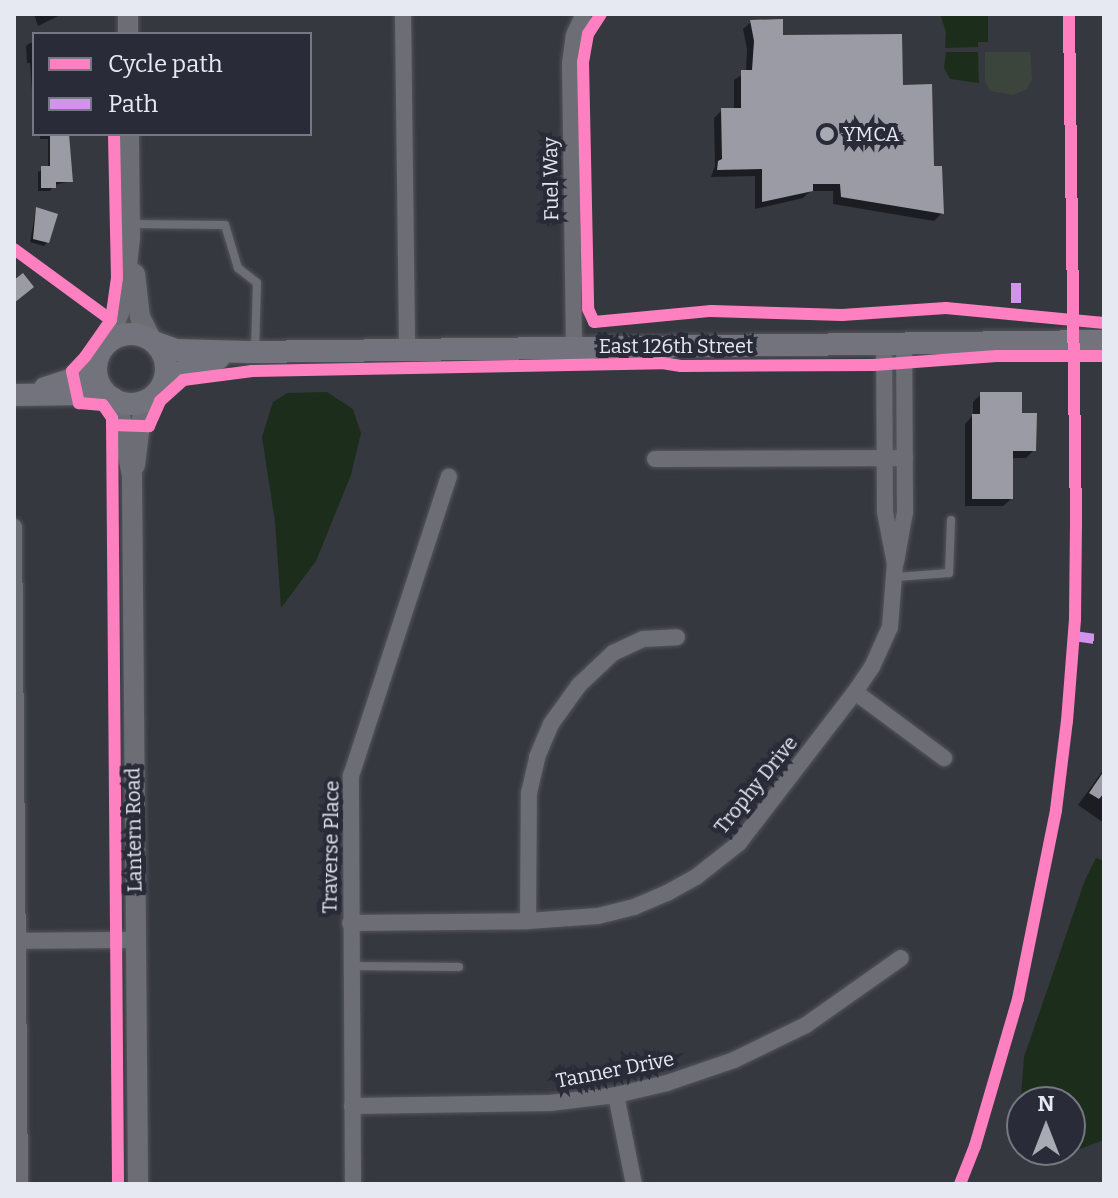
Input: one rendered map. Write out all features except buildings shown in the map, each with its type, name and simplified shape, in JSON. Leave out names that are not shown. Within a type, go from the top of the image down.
[{"type":"main road","points":[[123,334],[152,341],[166,366],[155,393],[131,404],[90,394],[16,395],[75,378],[123,334]]},
{"type":"main road","name":"East 126th Street","points":[[152,341],[176,350],[252,352],[1104,341]]},
{"type":"main road","points":[[102,351],[99,381],[115,399]]},
{"type":"main road","name":"East 126th Street","points":[[155,393],[188,367],[252,352]]},
{"type":"street","points":[[403,14],[407,349]]},
{"type":"street","name":"Fuel Way","points":[[574,347],[570,63],[574,35],[584,14]]},
{"type":"street","points":[[129,136],[130,231],[140,317],[152,341]]},
{"type":"street","points":[[102,351],[121,312],[130,231]]},
{"type":"street","name":"Trophy Drive","points":[[350,923],[567,920],[617,912],[652,900],[696,877],[739,843],[855,692],[887,637],[905,512],[905,458],[894,344]]},
{"type":"street","name":"Trophy Drive","points":[[894,344],[885,459],[885,512],[896,570]]},
{"type":"street","name":"Lantern Road","points":[[138,1184],[132,476],[140,425],[155,393]]},
{"type":"street","name":"Lantern Road","points":[[115,399],[132,476]]},
{"type":"street","points":[[655,459],[905,458]]},
{"type":"street","name":"Traverse Place","points":[[353,1184],[351,776],[449,477]]},
{"type":"street","points":[[14,527],[20,1184]]},
{"type":"street","points":[[528,921],[529,793],[537,757],[551,724],[579,685],[613,653],[643,639],[677,637]]},
{"type":"street","points":[[855,692],[944,758]]},
{"type":"street","points":[[16,941],[136,940]]},
{"type":"street","name":"Tanner Drive","points":[[352,1106],[519,1105],[616,1095],[685,1078],[780,1039],[827,1012],[901,958]]},
{"type":"street","points":[[616,1095],[634,1184]]},
{"type":"lane","points":[[130,231],[225,225],[238,268],[257,283],[252,352]]},
{"type":"lane","points":[[896,570],[943,577],[949,573],[951,520]]},
{"type":"lane","points":[[351,966],[459,967]]},
{"type":"shaded area","points":[[940,14],[988,14],[988,42],[978,42],[978,47],[945,48],[946,32]]},
{"type":"shaded area","points":[[946,52],[978,52],[979,83],[950,79],[944,68]]},
{"type":"shaded area","points":[[985,52],[1030,52],[1032,80],[1027,89],[1013,95],[990,91],[985,81]]},
{"type":"shaded area","points":[[327,392],[353,409],[361,433],[351,475],[316,561],[281,608],[275,522],[262,437],[273,402],[287,393]]},
{"type":"shaded area","points":[[1096,858],[1104,861],[1104,1140],[1086,1147],[1086,1086],[1022,1086],[1024,1057],[1085,880]]},
{"type":"marked path","points":[[1016,283],[1016,312]]},
{"type":"marked path","points":[[1074,636],[1104,640]]},
{"type":"cycle path","points":[[601,14],[588,34],[583,62],[588,309],[594,322],[711,311],[842,315],[946,308],[1104,323]]},
{"type":"cycle path","points":[[960,1184],[975,1146],[1018,999],[1056,810],[1067,721],[1075,619],[1076,523],[1069,14]]},
{"type":"cycle path","points":[[111,320],[117,278],[114,136]]},
{"type":"cycle path","points":[[14,249],[111,320],[72,371],[79,403],[103,405],[112,418],[118,1184]]},
{"type":"cycle path","points":[[112,425],[149,426],[160,401],[183,380],[252,371],[662,363],[681,366],[874,365],[997,356],[1104,356]]},
{"type":"place","name":"YMCA","points":[[827,134]]}]
